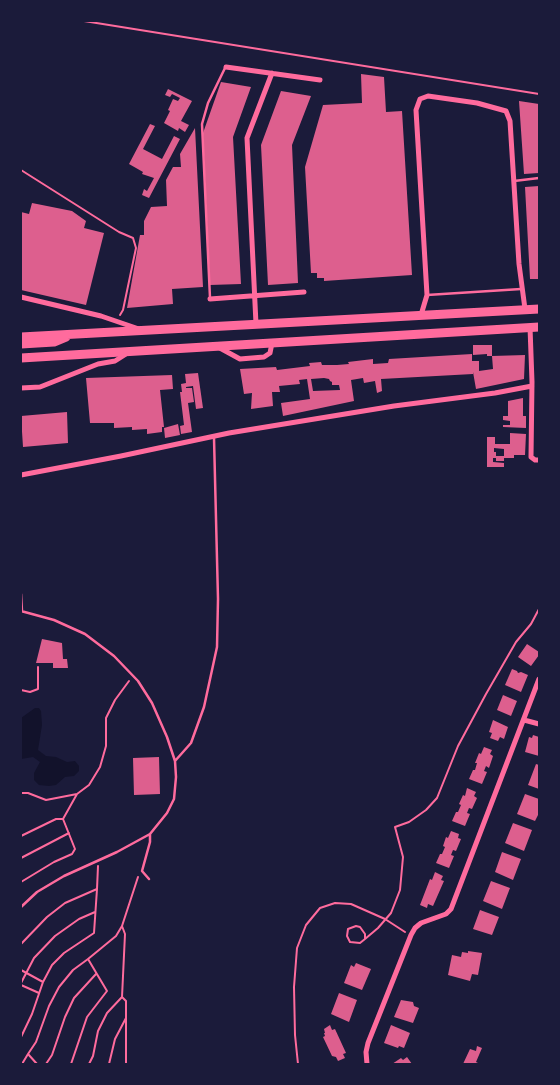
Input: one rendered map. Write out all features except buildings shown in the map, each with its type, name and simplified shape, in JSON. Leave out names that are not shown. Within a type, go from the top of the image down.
[{"type":"highway","points":[[21,337],[539,309]]},
{"type":"highway","points":[[21,358],[534,327]]},
{"type":"highway","points":[[21,344],[54,342],[73,335]]},
{"type":"street","points":[[226,67],[320,80]]},
{"type":"street","points":[[256,324],[247,138],[272,73]]},
{"type":"street","points":[[421,315],[427,295],[416,110],[420,99],[428,96],[477,103],[506,111],[510,121],[519,264],[526,309]]},
{"type":"street","points":[[210,299],[304,292]]},
{"type":"street","points":[[21,296],[101,316],[144,330]]},
{"type":"street","points":[[534,327],[531,457],[539,460]]},
{"type":"street","points":[[216,346],[240,359],[264,358],[270,353],[272,342]]},
{"type":"street","points":[[21,388],[40,387],[98,364],[115,361],[131,351]]},
{"type":"street","points":[[21,475],[214,436],[394,406],[495,393],[532,384],[539,380]]},
{"type":"street","points":[[367,1064],[366,1052],[368,1043],[410,936],[421,923],[446,914],[451,909],[539,679]]},
{"type":"street","points":[[524,720],[539,724]]},
{"type":"lane","points":[[210,299],[202,124],[208,103],[226,67]]},
{"type":"lane","points":[[514,180],[539,178]]},
{"type":"lane","points":[[427,295],[523,289]]},
{"type":"lane","points":[[175,761],[191,743],[204,707],[217,647],[218,599],[214,436]]},
{"type":"lane","points":[[21,594],[22,611],[54,620],[85,634],[114,656],[133,676],[152,703],[167,737],[175,761],[176,777],[174,799],[167,813],[150,834],[64,876],[37,892],[21,907]]},
{"type":"lane","points":[[149,878],[142,871],[150,842],[150,834]]},
{"type":"path","points":[[84,21],[539,94]]},
{"type":"path","points":[[21,170],[119,232],[132,238],[136,248],[123,310],[116,321]]},
{"type":"path","points":[[364,939],[365,934],[360,927],[356,926],[348,929],[347,936],[350,942],[360,943],[378,928],[391,913],[400,890],[403,857],[395,827],[409,822],[426,810],[436,798],[458,746],[486,694],[516,642],[531,624],[539,609]]},
{"type":"path","points":[[21,690],[30,692],[38,689],[38,667]]},
{"type":"path","points":[[63,819],[77,794],[89,785],[100,767],[106,746],[106,718],[114,700],[133,676]]},
{"type":"path","points":[[21,793],[28,793],[46,800],[77,794]]},
{"type":"path","points":[[21,836],[56,819],[63,819]]},
{"type":"path","points":[[21,882],[54,862],[72,854],[75,849],[63,819]]},
{"type":"path","points":[[21,858],[69,833]]},
{"type":"path","points":[[21,1036],[32,1014],[42,982],[52,965],[64,953],[94,933],[98,889],[98,860]]},
{"type":"path","points":[[22,1064],[36,1042],[59,987],[73,970],[116,936],[122,926],[137,878],[142,871]]},
{"type":"path","points":[[21,944],[47,917],[65,904],[98,889]]},
{"type":"path","points":[[298,1064],[294,988],[297,948],[306,925],[320,908],[335,903],[351,904],[385,919],[410,936]]},
{"type":"path","points":[[39,993],[21,984],[34,958],[55,936],[95,912]]},
{"type":"path","points":[[89,1064],[98,1031],[107,1013],[122,997],[125,934],[122,926]]},
{"type":"path","points":[[71,1064],[87,1017],[106,990],[88,959]]},
{"type":"path","points":[[21,970],[42,982]]},
{"type":"path","points":[[46,1064],[52,1055],[74,998],[96,974]]},
{"type":"path","points":[[122,997],[126,1001],[126,1064]]},
{"type":"path","points":[[109,1064],[115,1039],[126,1018]]},
{"type":"path","points":[[28,1054],[37,1064]]},
{"type":"shaded area","points":[[35,708],[39,708],[41,711],[42,725],[38,750],[46,756],[56,757],[67,762],[75,761],[79,766],[79,771],[74,776],[65,777],[56,785],[39,785],[34,780],[34,773],[40,762],[33,757],[21,759],[21,718]]}]
